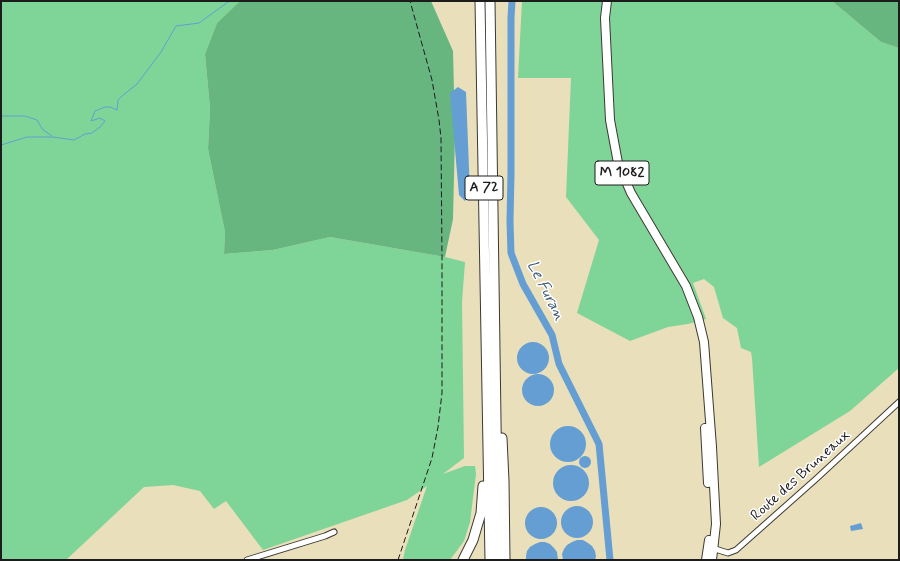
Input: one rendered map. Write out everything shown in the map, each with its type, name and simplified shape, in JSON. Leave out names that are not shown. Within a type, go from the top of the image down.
[{"type":"highway","name":"A 72","points":[[480,1],[490,560]]},
{"type":"highway","name":"A 72","points":[[490,1],[498,560]]},
{"type":"highway","points":[[495,367],[500,380],[505,560]]},
{"type":"highway","points":[[463,560],[473,540],[481,514],[484,462],[488,454]]},
{"type":"highway","points":[[504,481],[510,560]]},
{"type":"main road","name":"M 1082","points":[[607,1],[605,18],[610,120],[618,163],[631,193],[686,286],[696,311],[700,328],[712,560]]},
{"type":"main road","name":"M 1082","points":[[706,560],[711,547]]},
{"type":"street","name":"Route des Bruneaux","points":[[711,547],[728,553],[736,550],[816,479],[899,402]]},
{"type":"street","points":[[247,560],[334,532]]},
{"type":"green space","points":[[1,1],[240,1],[217,23],[205,54],[210,108],[208,149],[225,232],[224,254],[273,250],[330,237],[445,257],[465,262],[462,302],[464,458],[443,474],[465,466],[475,466],[476,474],[470,522],[464,541],[450,560],[403,560],[427,486],[407,500],[263,550],[226,501],[214,509],[200,491],[173,485],[144,487],[66,560],[1,560]]},
{"type":"green space","points":[[240,1],[431,1],[453,51],[455,133],[453,219],[445,257],[330,237],[273,250],[224,254],[225,232],[208,149],[210,108],[205,54],[217,23]]},
{"type":"green space","points":[[522,1],[832,1],[881,42],[899,48],[899,368],[850,411],[759,467],[751,352],[741,348],[737,328],[723,318],[714,287],[704,279],[693,283],[706,319],[668,327],[630,341],[577,313],[599,240],[566,197],[571,78],[518,78]]},
{"type":"green space","points":[[832,1],[899,1],[899,48],[881,42]]},
{"type":"water","points":[[458,87],[466,92],[470,194],[465,201],[459,195],[450,93]]},
{"type":"water","points":[[533,342],[542,345],[546,349],[549,358],[546,367],[542,371],[533,374],[524,371],[520,367],[517,358],[520,349],[524,345]]},
{"type":"water","points":[[538,374],[544,375],[551,381],[554,390],[553,396],[547,403],[538,406],[532,405],[525,399],[522,390],[523,384],[529,377]]},
{"type":"water","points":[[572,426],[581,431],[585,437],[585,451],[581,457],[572,462],[564,462],[555,457],[551,451],[550,440],[555,431],[561,427]]},
{"type":"water","points":[[585,456],[589,458],[591,462],[589,466],[585,468],[581,466],[579,462],[581,458]]},
{"type":"water","points":[[575,465],[584,470],[588,476],[588,490],[584,496],[575,501],[567,501],[558,496],[554,490],[553,479],[558,470],[564,466]]},
{"type":"water","points":[[580,506],[586,508],[591,513],[593,522],[591,531],[586,536],[574,538],[568,536],[563,531],[561,519],[563,513],[568,508]]},
{"type":"water","points":[[538,507],[544,507],[554,514],[557,523],[556,529],[550,536],[544,539],[538,539],[528,532],[525,526],[525,520],[532,510]]},
{"type":"water","points":[[861,523],[863,529],[851,531],[850,526]]},
{"type":"water","points":[[577,540],[583,540],[592,546],[595,551],[595,560],[563,560],[562,554],[564,549],[567,545]]},
{"type":"water","points":[[540,542],[550,544],[554,548],[557,552],[558,560],[526,560],[527,551],[530,547]]},
{"type":"waterway","points":[[1,145],[27,137],[53,137],[74,140],[85,134],[92,133],[105,121],[100,118],[91,121],[95,111],[105,107],[110,107],[117,110],[118,100],[137,84],[161,52],[176,26],[199,23],[228,2],[232,1]]},
{"type":"waterway","name":"Le Furan","points":[[512,1],[511,253],[523,284],[552,335],[559,364],[599,444],[610,560]]},
{"type":"waterway","points":[[1,116],[25,116],[37,120],[43,130],[52,136]]},
{"type":"railway","points":[[398,560],[432,458],[438,427],[442,393],[441,138],[432,80],[410,1]]}]
